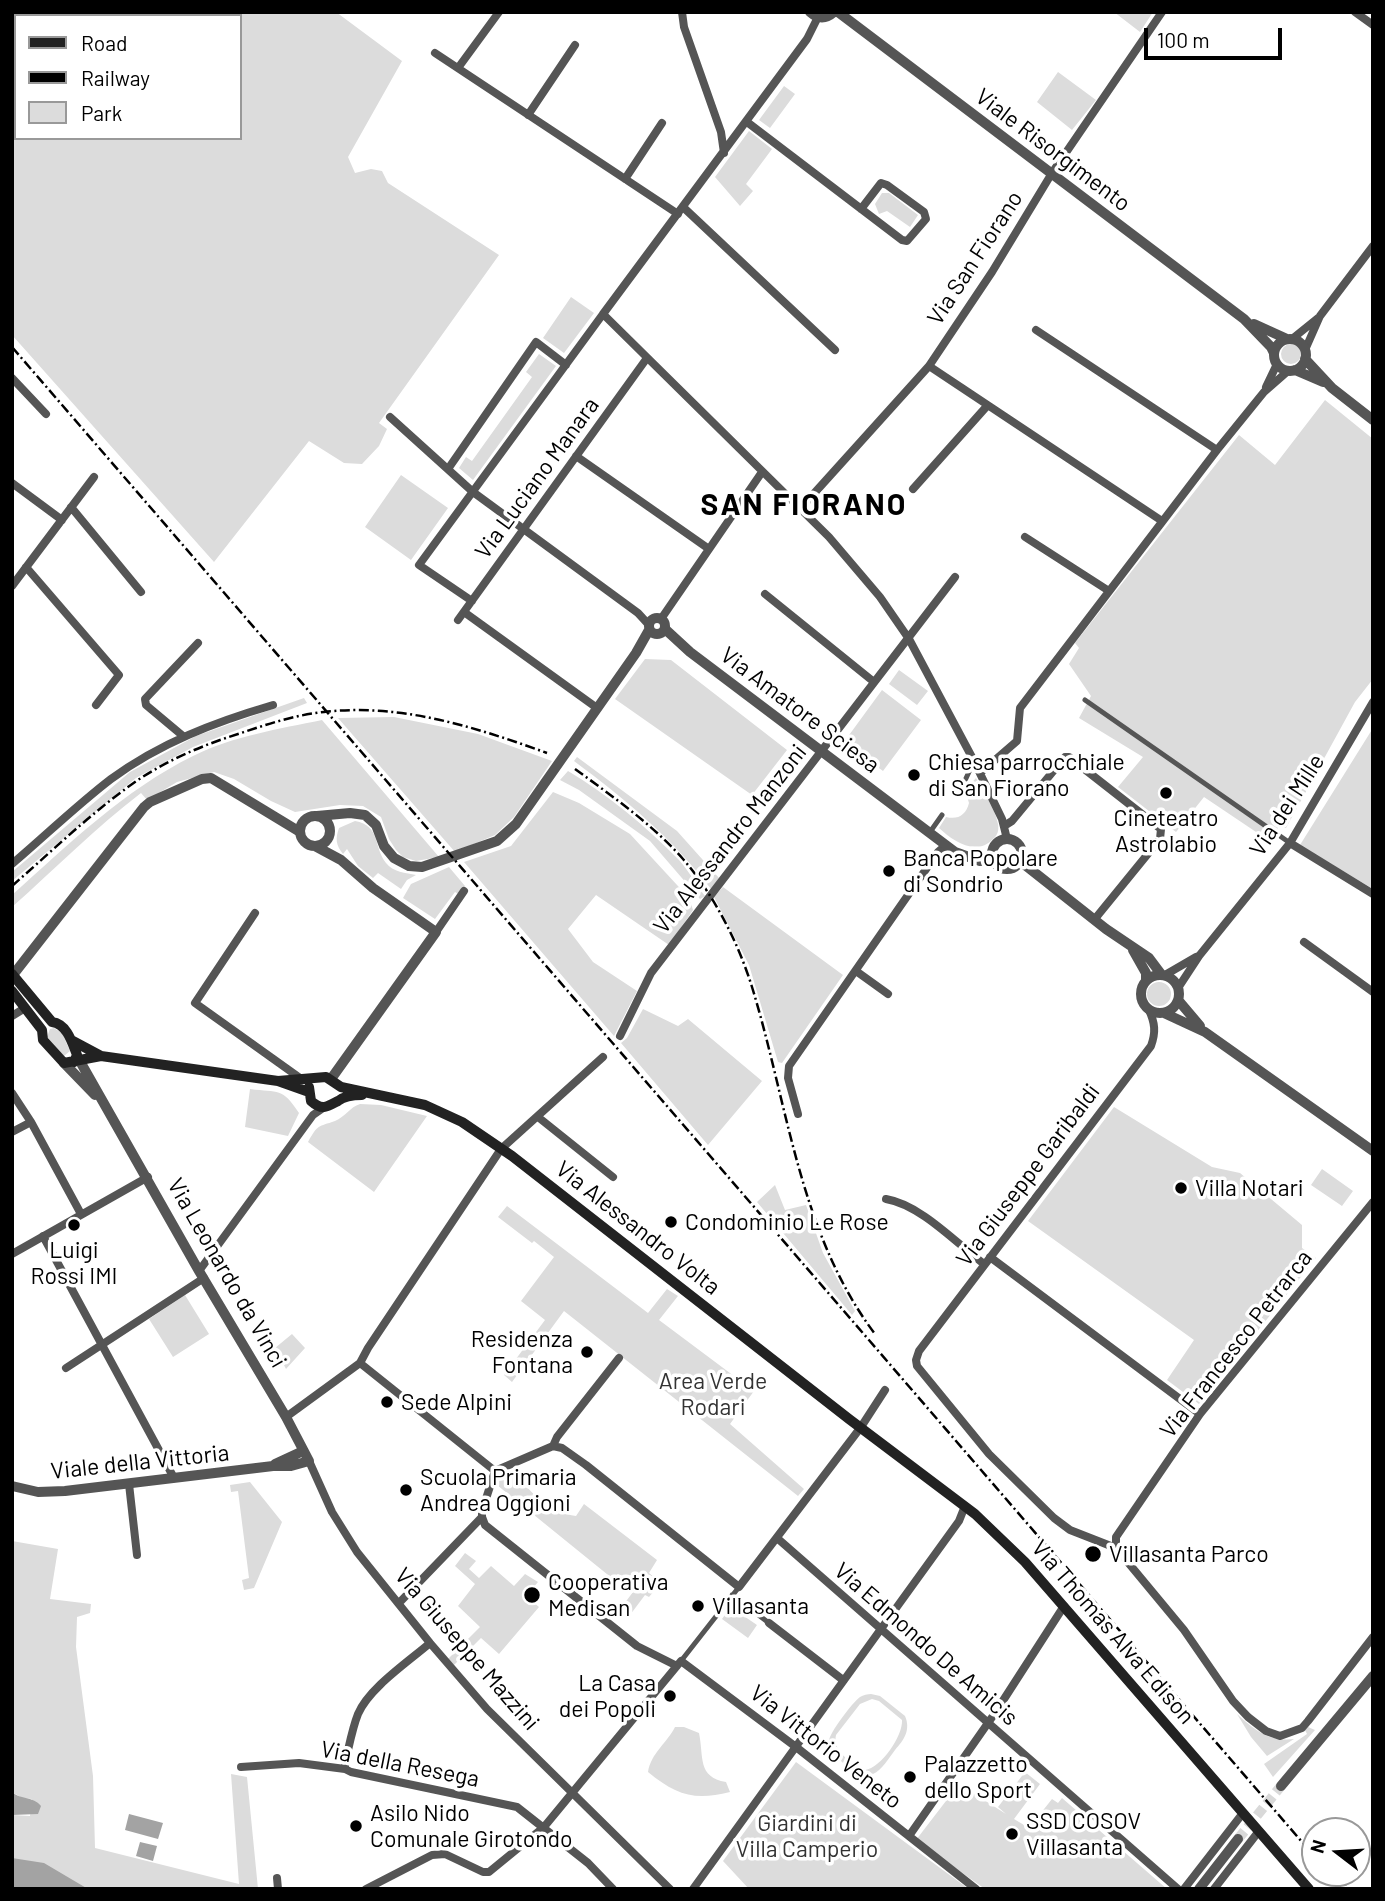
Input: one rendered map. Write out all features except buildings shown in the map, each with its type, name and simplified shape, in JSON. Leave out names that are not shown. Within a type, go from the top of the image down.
[{"type":"main road","points":[[13,975],[42,1030],[43,1040],[74,1060]]},
{"type":"main road","points":[[12,991],[52,1022],[63,1027],[71,1040],[74,1060]]},
{"type":"main road","points":[[42,1030],[52,1022]]},
{"type":"main road","name":"Via Alessandro Volta","points":[[71,1040],[101,1056]]},
{"type":"main road","name":"Via Alessandro Volta","points":[[74,1060],[101,1056],[276,1080],[309,1092],[313,1104],[323,1108],[351,1096],[372,1094]]},
{"type":"main road","name":"Via Alessandro Volta","points":[[276,1080],[300,1078],[330,1081],[444,1112],[501,1149],[861,1427]]},
{"type":"main road","points":[[309,1092],[312,1082],[330,1081],[340,1093],[337,1101]]},
{"type":"main road","name":"Via Thomas Alva Edison","points":[[861,1427],[965,1506],[1007,1542],[1309,1889]]},
{"type":"street","points":[[458,68],[499,12]]},
{"type":"street","points":[[682,12],[684,27],[721,132],[724,153]]},
{"type":"street","points":[[472,601],[419,565],[807,39],[814,15],[828,17],[836,12]]},
{"type":"street","name":"Viale Risorgimento","points":[[836,12],[1244,319],[1272,347],[1274,353]]},
{"type":"street","name":"Via San Fiorano","points":[[800,509],[929,366],[992,272],[1052,173],[1162,12]]},
{"type":"street","points":[[1355,12],[1373,26]]},
{"type":"street","points":[[528,115],[575,45]]},
{"type":"street","points":[[435,53],[625,179],[680,210],[835,350]]},
{"type":"street","points":[[747,122],[861,209],[902,240],[907,242],[926,219],[924,212],[881,183],[861,209]]},
{"type":"street","points":[[625,179],[662,123]]},
{"type":"street","points":[[980,773],[1017,741],[1020,734],[1020,708],[1217,450],[1264,392],[1301,365],[1320,316],[1373,246]]},
{"type":"street","points":[[603,314],[829,537],[880,597],[909,639],[974,761],[1004,826],[1007,839]]},
{"type":"street","points":[[1264,392],[1277,364],[1274,353],[1277,345],[1320,316]]},
{"type":"street","name":"Viale Risorgimento","points":[[1244,319],[1289,339]]},
{"type":"street","points":[[1036,330],[1217,450]]},
{"type":"street","points":[[1289,339],[1300,343],[1305,354],[1332,387]]},
{"type":"street","points":[[448,469],[536,342],[566,365]]},
{"type":"street","name":"Via Luciano Manara","points":[[458,620],[646,358]]},
{"type":"street","points":[[1277,364],[1310,375],[1332,387],[1373,420]]},
{"type":"street","points":[[929,366],[1162,521]]},
{"type":"street","points":[[12,378],[46,414]]},
{"type":"street","points":[[913,489],[987,406]]},
{"type":"street","name":"Via Amatore Sciesa","points":[[390,417],[473,492],[638,612],[929,833],[967,858],[993,860]]},
{"type":"street","points":[[576,456],[709,549]]},
{"type":"street","points":[[300,832],[305,820],[317,816],[359,813],[369,817],[376,825],[388,852],[401,862],[415,867],[434,864],[497,841],[508,834],[656,627],[762,472]]},
{"type":"street","points":[[12,586],[94,477]]},
{"type":"street","points":[[12,483],[62,520]]},
{"type":"street","points":[[71,508],[141,592]]},
{"type":"street","points":[[1025,537],[1109,591]]},
{"type":"street","points":[[26,568],[119,675],[96,705]]},
{"type":"street","name":"Via Alessandro Manzoni","points":[[620,1036],[651,973],[955,577]]},
{"type":"street","points":[[765,594],[874,682]]},
{"type":"street","points":[[464,612],[597,708]]},
{"type":"street","points":[[183,736],[146,705],[145,699],[198,643]]},
{"type":"street","points":[[1085,700],[1290,843],[1373,894]]},
{"type":"street","name":"Via dei Mille","points":[[1178,988],[1199,956],[1290,843],[1373,702]]},
{"type":"street","points":[[12,864],[110,780],[183,736],[272,705]]},
{"type":"street","points":[[1004,826],[1012,821],[1065,757],[1069,757],[1161,829],[1160,839],[1094,920]]},
{"type":"street","points":[[962,787],[974,761]]},
{"type":"street","points":[[13,975],[144,807],[202,779],[211,778],[300,832],[306,843],[341,860],[373,888],[436,932]]},
{"type":"street","points":[[315,846],[323,844],[341,815]]},
{"type":"street","points":[[929,833],[942,815]]},
{"type":"street","points":[[317,816],[328,822],[330,835],[341,860]]},
{"type":"street","points":[[1007,839],[1015,841],[1020,847],[1020,861],[1015,867],[1006,869],[993,860],[992,851],[995,845],[1007,839]]},
{"type":"street","points":[[799,1114],[788,1078],[789,1066],[938,852],[946,845]]},
{"type":"street","points":[[1020,861],[1094,920],[1149,958],[1163,975],[1173,979],[1178,988],[1178,1000],[1173,1008],[1164,1013]]},
{"type":"street","points":[[330,1081],[464,891]]},
{"type":"street","points":[[255,913],[195,1003],[300,1078]]},
{"type":"street","points":[[1304,942],[1373,992]]},
{"type":"street","points":[[1133,949],[1146,973],[1146,980],[1140,992],[1144,1005],[1149,1010],[1164,1013],[1205,1032],[1373,1151]]},
{"type":"street","name":"Via dei Mille","points":[[1163,975],[1199,956]]},
{"type":"street","points":[[856,971],[888,994]]},
{"type":"street","points":[[1146,980],[1163,975]]},
{"type":"street","points":[[1178,1000],[1205,1032]]},
{"type":"street","points":[[12,1016],[29,1005]]},
{"type":"street","name":"Via Giuseppe Garibaldi","points":[[1116,1548],[1070,1530],[1054,1518],[989,1454],[921,1371],[916,1360],[919,1351],[984,1264],[1151,1046],[1155,1025],[1149,1010]]},
{"type":"street","points":[[286,1417],[360,1363],[501,1149],[603,1057]]},
{"type":"street","name":"Via Leonardo da Vinci","points":[[74,1060],[148,1177],[309,1461]]},
{"type":"street","name":"Via Leonardo da Vinci","points":[[74,1060],[106,1107]]},
{"type":"street","points":[[276,1080],[277,1060]]},
{"type":"street","points":[[12,1093],[31,1122],[81,1214]]},
{"type":"street","points":[[66,1368],[201,1274],[313,1115],[323,1108]]},
{"type":"street","points":[[538,1117],[613,1177]]},
{"type":"street","points":[[12,1132],[31,1122]]},
{"type":"street","points":[[12,1254],[148,1177]]},
{"type":"street","points":[[886,1199],[898,1201],[919,1213],[984,1264]]},
{"type":"street","name":"Via Francesco Petrarca","points":[[1116,1548],[1116,1537],[1200,1414],[1373,1202]]},
{"type":"street","points":[[43,1236],[174,1478]]},
{"type":"street","points":[[990,1256],[1200,1414]]},
{"type":"street","points":[[553,1446],[557,1437],[619,1358]]},
{"type":"street","points":[[360,1363],[495,1471]]},
{"type":"street","points":[[366,1889],[432,1855],[445,1854],[483,1872],[489,1872],[544,1827],[679,1664],[861,1427],[885,1390]]},
{"type":"street","points":[[399,1602],[482,1517],[484,1502],[495,1471],[553,1446],[562,1448],[586,1465],[739,1587]]},
{"type":"street","name":"Viale della Vittoria","points":[[273,1465],[303,1451]]},
{"type":"street","name":"Viale della Vittoria","points":[[12,1486],[50,1493],[273,1465],[290,1466],[309,1461]]},
{"type":"street","name":"Via Giuseppe Mazzini","points":[[309,1461],[332,1512],[363,1560],[430,1643],[488,1709],[670,1889]]},
{"type":"street","points":[[129,1484],[137,1555]]},
{"type":"street","points":[[693,1889],[962,1518],[965,1506]]},
{"type":"street","name":"Via Vittorio Veneto","points":[[482,1517],[485,1525],[637,1646],[679,1664],[717,1688],[974,1888]]},
{"type":"street","name":"Via Edmondo De Amicis","points":[[776,1538],[1178,1889]]},
{"type":"street","points":[[1116,1548],[1184,1630],[1233,1701],[1266,1731],[1280,1736],[1302,1728],[1373,1637]]},
{"type":"street","points":[[732,1595],[843,1680]]},
{"type":"street","points":[[909,1836],[1064,1606]]},
{"type":"street","points":[[345,1769],[358,1713],[367,1700],[430,1643]]},
{"type":"street","points":[[1281,1786],[1373,1676]]},
{"type":"street","name":"Via della Resega","points":[[241,1766],[299,1763],[345,1769],[517,1807],[588,1863],[613,1889]]},
{"type":"street","points":[[1184,1889],[1243,1813]]},
{"type":"street","points":[[1214,1889],[1259,1831]]},
{"type":"street","points":[[1199,1889],[1238,1839]]},
{"type":"street","points":[[277,1878],[278,1889]]},
{"type":"green space","points":[[336,12],[402,61],[348,157],[355,173],[371,169],[382,171],[388,183],[499,255],[379,423],[387,429],[379,446],[362,464],[344,463],[309,441],[214,562],[12,335],[12,45],[14,42],[14,140],[242,140],[242,14],[34,14]]},
{"type":"green space","points":[[1114,12],[1153,12],[1140,32]]},
{"type":"green space","points":[[1058,72],[1096,100],[1072,130],[1037,102]]},
{"type":"green space","points":[[784,86],[795,94],[770,128],[759,120]]},
{"type":"green space","points":[[749,131],[772,149],[746,184],[753,191],[740,206],[715,177]]},
{"type":"green space","points":[[882,193],[889,193],[918,215],[910,227],[887,211],[879,214],[875,204]]},
{"type":"green space","points":[[571,297],[594,313],[564,353],[543,338]]},
{"type":"green space","points":[[1291,344],[1298,347],[1301,354],[1298,361],[1291,364],[1284,361],[1281,354],[1284,347]]},
{"type":"green space","points":[[539,354],[556,366],[473,480],[459,468],[466,457],[472,461],[532,377],[526,372]]},
{"type":"green space","points":[[1325,400],[1373,439],[1373,679],[1355,702],[1286,828],[1278,828],[1268,845],[1262,836],[1204,797],[1176,832],[1118,787],[1143,757],[1079,718],[1091,696],[1069,664],[1079,648],[1075,643],[1239,435],[1275,465]]},
{"type":"green space","points":[[401,475],[448,508],[411,560],[365,527]]},
{"type":"green space","points":[[645,659],[671,660],[787,750],[752,795],[615,699]]},
{"type":"green space","points":[[899,670],[928,691],[917,705],[889,684]]},
{"type":"green space","points":[[882,690],[921,720],[883,771],[844,742]]},
{"type":"green space","points":[[304,698],[307,703],[193,747],[136,778],[12,881],[12,872],[130,772],[196,736]]},
{"type":"green space","points":[[394,717],[478,734],[552,761],[514,817],[495,835],[455,852],[338,718]]},
{"type":"green space","points":[[322,720],[439,857],[416,861],[403,857],[389,839],[381,817],[363,806],[340,805],[295,812],[234,779],[214,772],[177,782],[147,800],[141,793],[91,834],[12,907],[12,895],[76,838],[120,801],[168,770],[224,743]]},
{"type":"green space","points":[[1373,728],[1373,889],[1300,845]]},
{"type":"green space","points":[[577,757],[677,831],[719,878],[711,889],[647,820],[574,761]]},
{"type":"green space","points":[[568,771],[612,801],[653,835],[683,864],[705,896],[700,899],[650,841],[579,790],[560,780]]},
{"type":"green space","points":[[976,778],[994,812],[998,832],[986,844],[972,847],[951,838],[939,828],[946,817],[958,817],[966,811],[969,803],[965,790]]},
{"type":"green space","points":[[553,792],[579,803],[630,834],[689,898],[693,910],[669,945],[596,895],[568,929],[593,962],[637,991],[614,1036],[464,862],[511,846]]},
{"type":"green space","points":[[355,821],[369,827],[373,832],[382,857],[389,866],[400,872],[416,875],[407,880],[401,889],[378,873],[373,878],[358,866],[347,849],[343,854],[337,842],[339,828]]},
{"type":"green space","points":[[449,867],[465,886],[460,895],[455,892],[435,919],[403,898],[411,884]]},
{"type":"green space","points":[[723,887],[843,975],[782,1063],[778,1062],[749,965],[714,897]]},
{"type":"green space","points":[[1159,982],[1170,989],[1171,994],[1164,1005],[1159,1006],[1148,999],[1147,994],[1154,983]]},
{"type":"green space","points":[[643,1009],[678,1026],[688,1019],[762,1081],[708,1145],[621,1043],[627,1038]]},
{"type":"green space","points":[[54,1028],[62,1033],[70,1051],[64,1056],[47,1037],[50,1029]]},
{"type":"green space","points":[[250,1089],[274,1091],[284,1095],[293,1105],[299,1113],[288,1136],[245,1127]]},
{"type":"green space","points":[[360,1104],[381,1105],[427,1116],[374,1192],[308,1142],[319,1127],[339,1119]]},
{"type":"green space","points":[[1114,1107],[1212,1167],[1240,1173],[1302,1225],[1302,1248],[1316,1258],[1199,1404],[1167,1380],[1194,1340],[1028,1221]]},
{"type":"green space","points":[[1322,1169],[1353,1191],[1342,1206],[1311,1185]]},
{"type":"green space","points":[[775,1185],[785,1210],[806,1205],[823,1253],[855,1311],[852,1315],[757,1202]]},
{"type":"green space","name":"Area Verde Rodari","points":[[507,1206],[648,1313],[667,1289],[678,1296],[659,1320],[754,1391],[730,1424],[804,1489],[798,1496],[564,1311],[512,1382],[504,1375],[545,1320],[521,1301],[554,1257],[498,1217]]},
{"type":"green space","points":[[185,1295],[209,1334],[173,1357],[149,1319]]},
{"type":"green space","points":[[292,1334],[305,1348],[286,1369],[275,1348]]},
{"type":"green space","points":[[515,1469],[532,1493],[549,1506],[576,1516],[584,1504],[657,1560],[649,1573],[661,1583],[649,1597],[645,1595],[627,1619],[618,1612],[636,1588],[618,1574],[613,1579],[497,1485],[502,1475]]},
{"type":"green space","points":[[250,1482],[282,1522],[254,1588],[244,1590],[242,1580],[249,1578],[238,1491],[231,1492],[230,1485]]},
{"type":"green space","points":[[12,1541],[58,1549],[50,1599],[91,1604],[90,1613],[77,1617],[76,1647],[93,1776],[95,1848],[239,1884],[231,1774],[247,1777],[258,1889],[12,1889],[12,1815],[30,1816],[32,1799],[22,1798],[12,1792]]},
{"type":"green space","points":[[465,1553],[476,1561],[469,1569],[479,1578],[491,1566],[514,1586],[525,1574],[538,1582],[526,1596],[539,1607],[499,1654],[481,1638],[454,1665],[448,1659],[480,1627],[458,1606],[475,1584],[455,1566]]},
{"type":"green space","points":[[734,1602],[738,1605],[735,1610],[757,1625],[748,1638],[722,1619]]},
{"type":"green space","points":[[870,1694],[880,1696],[905,1716],[907,1730],[904,1739],[885,1764],[873,1774],[867,1775],[853,1770],[839,1759],[829,1741],[852,1705],[860,1697]],"holes":[[[872,1699],[879,1701],[902,1720],[901,1727],[884,1758],[865,1770],[840,1752],[836,1735],[860,1704]]]},
{"type":"green space","points":[[1237,1714],[1269,1737],[1294,1739],[1267,1756]]},
{"type":"green space","points":[[675,1727],[684,1727],[699,1733],[706,1771],[710,1776],[726,1782],[730,1792],[706,1796],[686,1794],[648,1772],[652,1759]]},
{"type":"green space","points":[[1308,1727],[1315,1730],[1273,1777],[1264,1764],[1307,1734],[1305,1730]]},
{"type":"green space","name":"Giardini di Villa Camperio","points":[[796,1762],[966,1887],[749,1889],[723,1861]]},
{"type":"green space","name":"SSD COSOV Villasanta","points":[[1025,1772],[1040,1784],[1014,1819],[1029,1828],[1052,1799],[1058,1803],[1062,1798],[1167,1889],[985,1889],[916,1840],[959,1784],[1006,1814],[998,1807]]},
{"type":"shaded area","points":[[12,1792],[38,1803],[41,1806],[38,1814],[12,1815]]},
{"type":"shaded area","points":[[129,1814],[163,1823],[158,1839],[125,1830]]},
{"type":"shaded area","points":[[140,1842],[157,1846],[153,1861],[136,1856]]},
{"type":"shaded area","points":[[12,1858],[44,1863],[88,1889],[12,1889]]},
{"type":"tunnel","points":[[1238,1839],[1281,1786]]},
{"type":"railway","points":[[12,347],[1301,1841]]},
{"type":"railway","points":[[12,886],[103,806],[147,774],[213,743],[292,718],[353,710],[409,714],[465,726],[547,753]]},
{"type":"railway","points":[[575,769],[631,811],[671,846],[705,888],[724,920],[752,987],[812,1211],[849,1295],[875,1334]]},
{"type":"place","name":"Chiesa parrocchiale di San Fiorano","points":[[914,775]]},
{"type":"place","name":"Cineteatro Astrolabio","points":[[1166,793]]},
{"type":"place","name":"Banca Popolare di Sondrio","points":[[889,871]]},
{"type":"place","name":"Villa Notari","points":[[1181,1188]]},
{"type":"place","name":"Condominio Le Rose","points":[[671,1222]]},
{"type":"place","name":"Luigi Rossi IMI","points":[[74,1225]]},
{"type":"place","name":"Residenza Fontana","points":[[587,1352]]},
{"type":"place","name":"Sede Alpini","points":[[387,1402]]},
{"type":"place","name":"Scuola Primaria Andrea Oggioni","points":[[406,1490]]},
{"type":"place","name":"Villasanta Parco","points":[[1093,1554]]},
{"type":"place","name":"Cooperativa Medisan","points":[[532,1595]]},
{"type":"place","name":"Villasanta","points":[[698,1606]]},
{"type":"place","name":"La Casa dei Popoli","points":[[670,1696]]},
{"type":"place","name":"Palazzetto dello Sport","points":[[910,1777]]},
{"type":"place","name":"Asilo Nido Comunale Girotondo","points":[[356,1826]]},
{"type":"place","name":"SSD COSOV Villasanta","points":[[1012,1834]]},
{"type":"district","name":"SAN FIORANO","points":[[804,505]]}]
